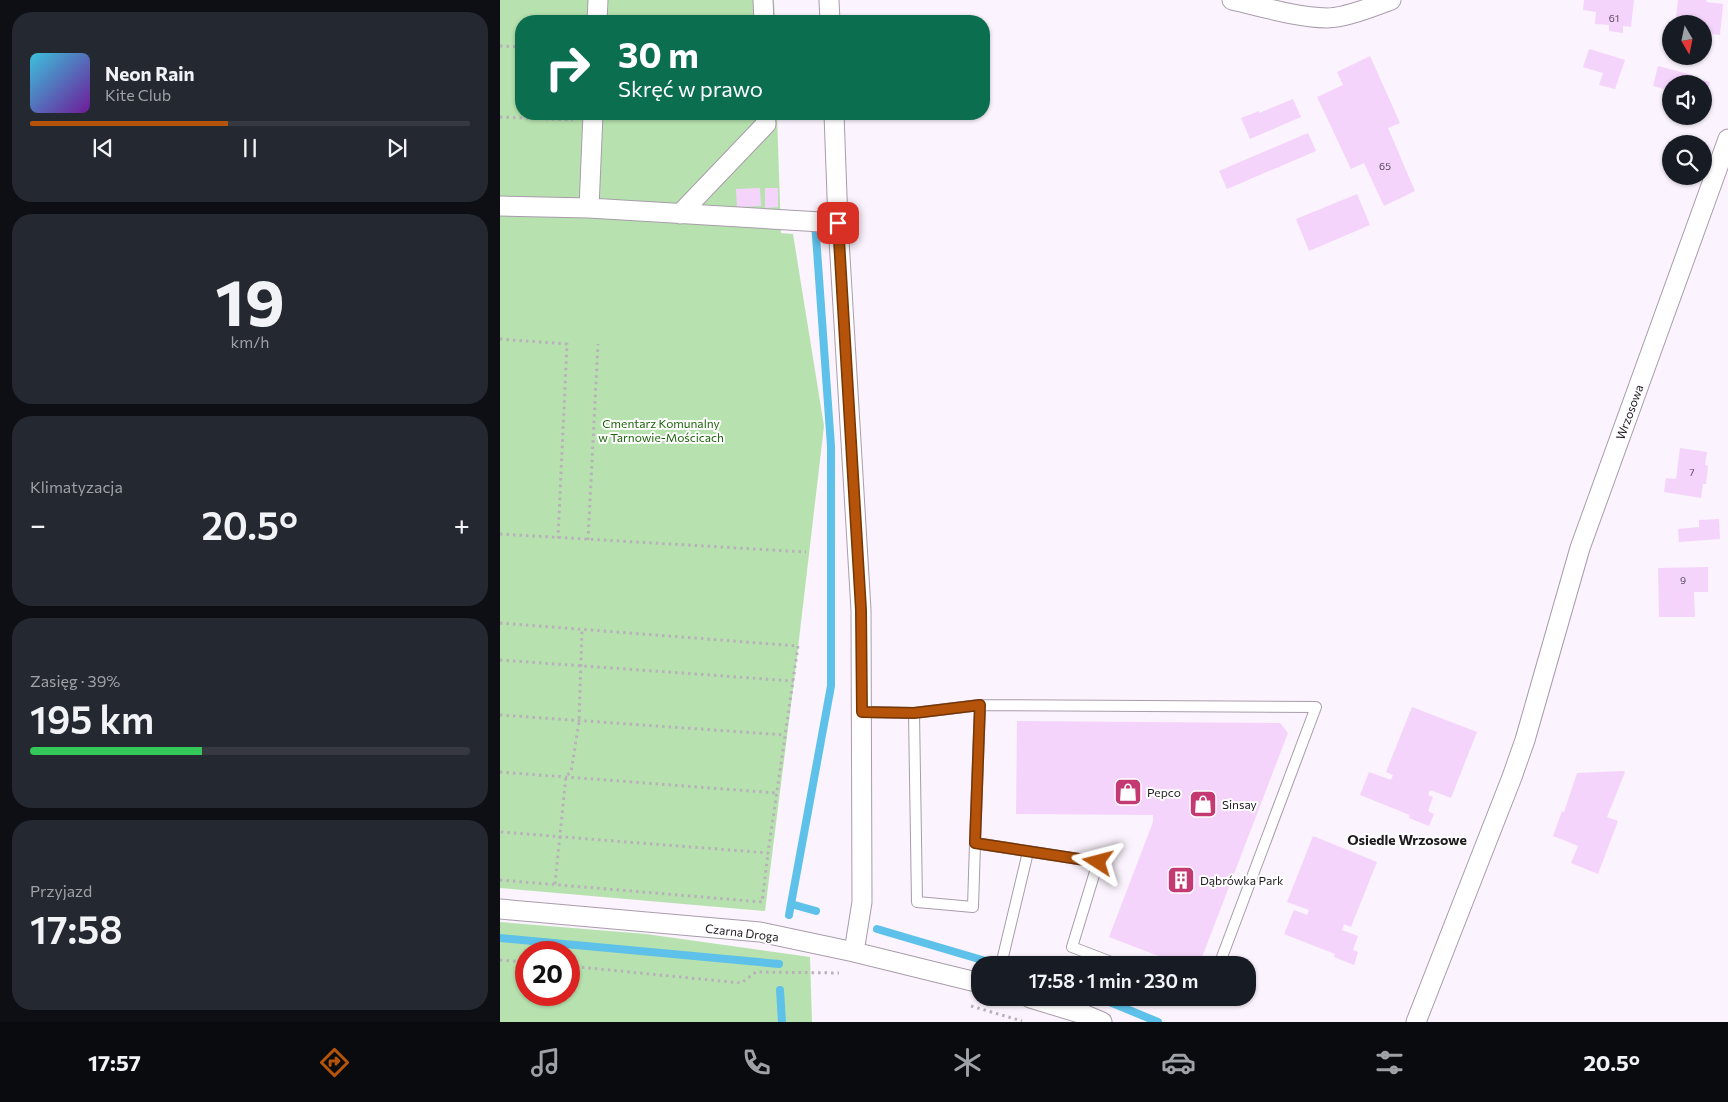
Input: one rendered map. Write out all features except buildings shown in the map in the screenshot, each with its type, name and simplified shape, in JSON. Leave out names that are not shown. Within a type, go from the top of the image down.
[{"type":"street","points":[[597,15],[598,0]]},
{"type":"street","points":[[763,0],[764,15]]},
{"type":"street","points":[[829,0],[830,15]]},
{"type":"street","points":[[1232,0],[1290,13],[1329,18],[1367,9],[1391,0]]},
{"type":"street","points":[[589,208],[593,120]]},
{"type":"street","points":[[680,214],[766,124],[766,120]]},
{"type":"street","points":[[834,120],[838,223],[861,610],[862,902],[854,952]]},
{"type":"street","name":"Wrzosowa","points":[[1416,1022],[1512,777],[1540,688],[1580,548],[1728,139]]},
{"type":"street","points":[[500,206],[589,208],[838,223]]},
{"type":"street","name":"Czarna Droga","points":[[500,909],[760,932],[854,952],[971,981]]},
{"type":"street","points":[[1056,1006],[1102,1022]]},
{"type":"lane","points":[[914,713],[917,902],[973,907],[980,705]]},
{"type":"lane","points":[[862,712],[914,713],[980,705],[1316,707],[1222,956]]},
{"type":"lane","points":[[975,843],[1098,862],[1072,948],[1094,956]]},
{"type":"lane","points":[[1003,956],[1028,852]]},
{"type":"path","points":[[500,46],[515,47]]},
{"type":"path","points":[[500,117],[515,117]]},
{"type":"path","points":[[500,339],[566,344],[558,538]]},
{"type":"path","points":[[588,540],[598,344]]},
{"type":"path","points":[[500,534],[806,552]]},
{"type":"path","points":[[500,623],[798,646],[762,902],[500,880]]},
{"type":"path","points":[[555,884],[566,776],[571,772],[578,722],[582,629]]},
{"type":"path","points":[[500,660],[793,681]]},
{"type":"path","points":[[500,715],[785,736]]},
{"type":"path","points":[[500,772],[776,793]]},
{"type":"path","points":[[500,832],[768,853]]},
{"type":"path","points":[[500,960],[515,961]]},
{"type":"path","points":[[580,967],[741,983],[756,972],[840,973]]},
{"type":"path","points":[[971,1006],[1028,1022]]},
{"type":"green space","name":"Cmentarz Komunalny w Tarnowie-Mościcach","points":[[500,0],[774,0],[775,15],[515,15],[515,120],[777,120],[781,233],[793,234],[824,426],[765,911],[500,888]]},
{"type":"green space","points":[[500,922],[646,934],[810,957],[812,1022],[500,1022]]},
{"type":"waterway","points":[[789,915],[831,686],[831,446],[815,222]]},
{"type":"waterway","points":[[791,904],[816,911]]},
{"type":"waterway","points":[[877,929],[971,957]]},
{"type":"waterway","points":[[500,938],[779,964]]},
{"type":"waterway","points":[[780,990],[782,1022]]},
{"type":"waterway","points":[[1119,1006],[1158,1022]]},
{"type":"place","name":"Pepco","points":[[1128,792]]},
{"type":"place","name":"Sinsay","points":[[1203,804]]},
{"type":"place","name":"Dąbrówka Park","points":[[1181,880]]},
{"type":"district","name":"Osiedle Wrzosowe","points":[[1407,839]]},
{"type":"route","points":[[838,223],[861,610],[862,712],[914,713],[980,705],[975,843],[1098,862]]}]
